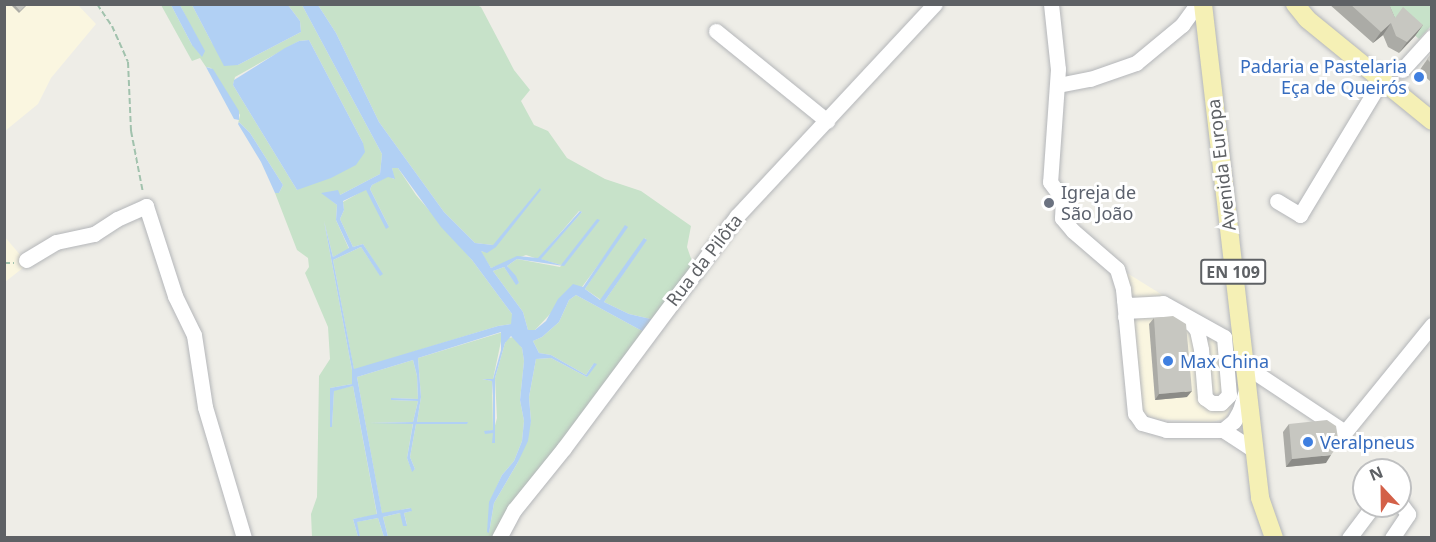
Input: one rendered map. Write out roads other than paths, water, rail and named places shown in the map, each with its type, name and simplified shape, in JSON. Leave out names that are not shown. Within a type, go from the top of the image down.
[{"type":"main road","name":"Avenida Europa","points":[[1203,4],[1260,498],[1274,537]]},
{"type":"main road","points":[[1295,4],[1307,19],[1431,121]]},
{"type":"street","name":"Rua da Pilôta","points":[[499,537],[514,510],[564,448],[737,216],[936,4]]},
{"type":"street","points":[[1051,4],[1058,85],[1050,182],[1063,199],[1062,218],[1073,231],[1117,269],[1124,300],[1132,403],[1142,423],[1166,430],[1223,430],[1254,450]]},
{"type":"street","points":[[1058,85],[1090,79],[1136,63],[1182,25],[1197,4]]},
{"type":"street","points":[[716,31],[827,121]]},
{"type":"street","points":[[1402,70],[1431,37]]},
{"type":"street","points":[[1277,201],[1299,215],[1382,79]]},
{"type":"street","points":[[26,260],[56,242],[94,234],[117,219],[146,206],[175,296],[194,335],[205,407],[244,537]]},
{"type":"street","points":[[1124,300],[1129,305],[1163,303],[1224,337],[1229,395],[1221,402],[1212,403],[1205,398],[1201,349],[1197,330],[1192,324],[1164,309],[1130,311],[1125,317]]},
{"type":"street","points":[[1244,365],[1345,432],[1431,325]]},
{"type":"street","points":[[1223,430],[1234,421],[1247,387]]},
{"type":"street","points":[[1349,537],[1364,518]]},
{"type":"street","points":[[1392,537],[1405,518]]},
{"type":"water","points":[[171,5],[180,5],[205,51],[202,57],[192,45]]},
{"type":"water","points":[[192,5],[288,5],[300,21],[301,32],[238,65],[224,66]]},
{"type":"water","points":[[302,5],[318,5],[336,33],[379,122],[444,212],[475,243],[493,245],[540,188],[541,190],[496,247],[487,253],[481,251],[491,268],[517,256],[538,258],[580,211],[582,212],[541,259],[561,265],[597,219],[600,220],[564,266],[517,259],[507,266],[516,276],[519,283],[516,285],[504,267],[493,271],[523,312],[528,330],[535,330],[546,321],[558,299],[573,284],[583,287],[625,225],[628,227],[585,289],[600,300],[644,238],[647,240],[604,302],[629,314],[655,320],[644,332],[576,295],[569,300],[559,322],[542,337],[533,341],[539,353],[551,355],[586,375],[594,363],[597,364],[587,377],[551,358],[536,359],[529,397],[531,421],[528,441],[494,503],[489,533],[487,532],[489,502],[502,475],[514,461],[522,441],[524,421],[520,400],[524,361],[522,348],[511,336],[505,343],[495,378],[495,443],[492,443],[493,433],[485,434],[484,431],[493,430],[493,396],[492,381],[482,379],[493,379],[501,350],[501,332],[418,358],[421,397],[417,422],[468,422],[467,424],[416,424],[410,457],[415,469],[412,472],[407,458],[413,424],[369,423],[413,422],[418,401],[391,400],[391,398],[418,399],[417,376],[413,360],[357,377],[382,513],[411,508],[412,511],[404,513],[407,526],[403,526],[400,513],[383,517],[388,537],[384,537],[378,518],[357,522],[360,537],[358,537],[353,519],[377,514],[353,386],[334,391],[332,427],[330,427],[330,388],[352,384],[352,370],[324,221],[333,257],[349,248],[336,220],[337,205],[321,193],[338,190],[340,195],[380,174],[382,154]],"holes":[[[392,168],[398,168],[441,227],[472,260],[512,314],[511,324],[354,369],[333,260],[361,247],[380,276],[383,274],[363,244],[353,247],[340,219],[344,210],[343,201],[366,190],[386,229],[389,227],[370,189],[372,185],[388,177],[395,179]]]},
{"type":"water","points":[[309,40],[363,143],[365,152],[356,165],[331,178],[297,190],[233,85],[234,80],[285,48],[299,41]]},
{"type":"water","points":[[206,67],[213,69],[239,111],[239,120],[234,119]]},
{"type":"water","points":[[239,122],[250,133],[283,185],[279,193],[275,193]]},
{"type":"place","name":"Padaria e Pastelaria Eça de Queirós","points":[[1419,77]]},
{"type":"place","name":"Igreja de São João","points":[[1049,203]]},
{"type":"place","name":"Max China","points":[[1168,361]]},
{"type":"place","name":"Veralpneus","points":[[1308,442]]}]
